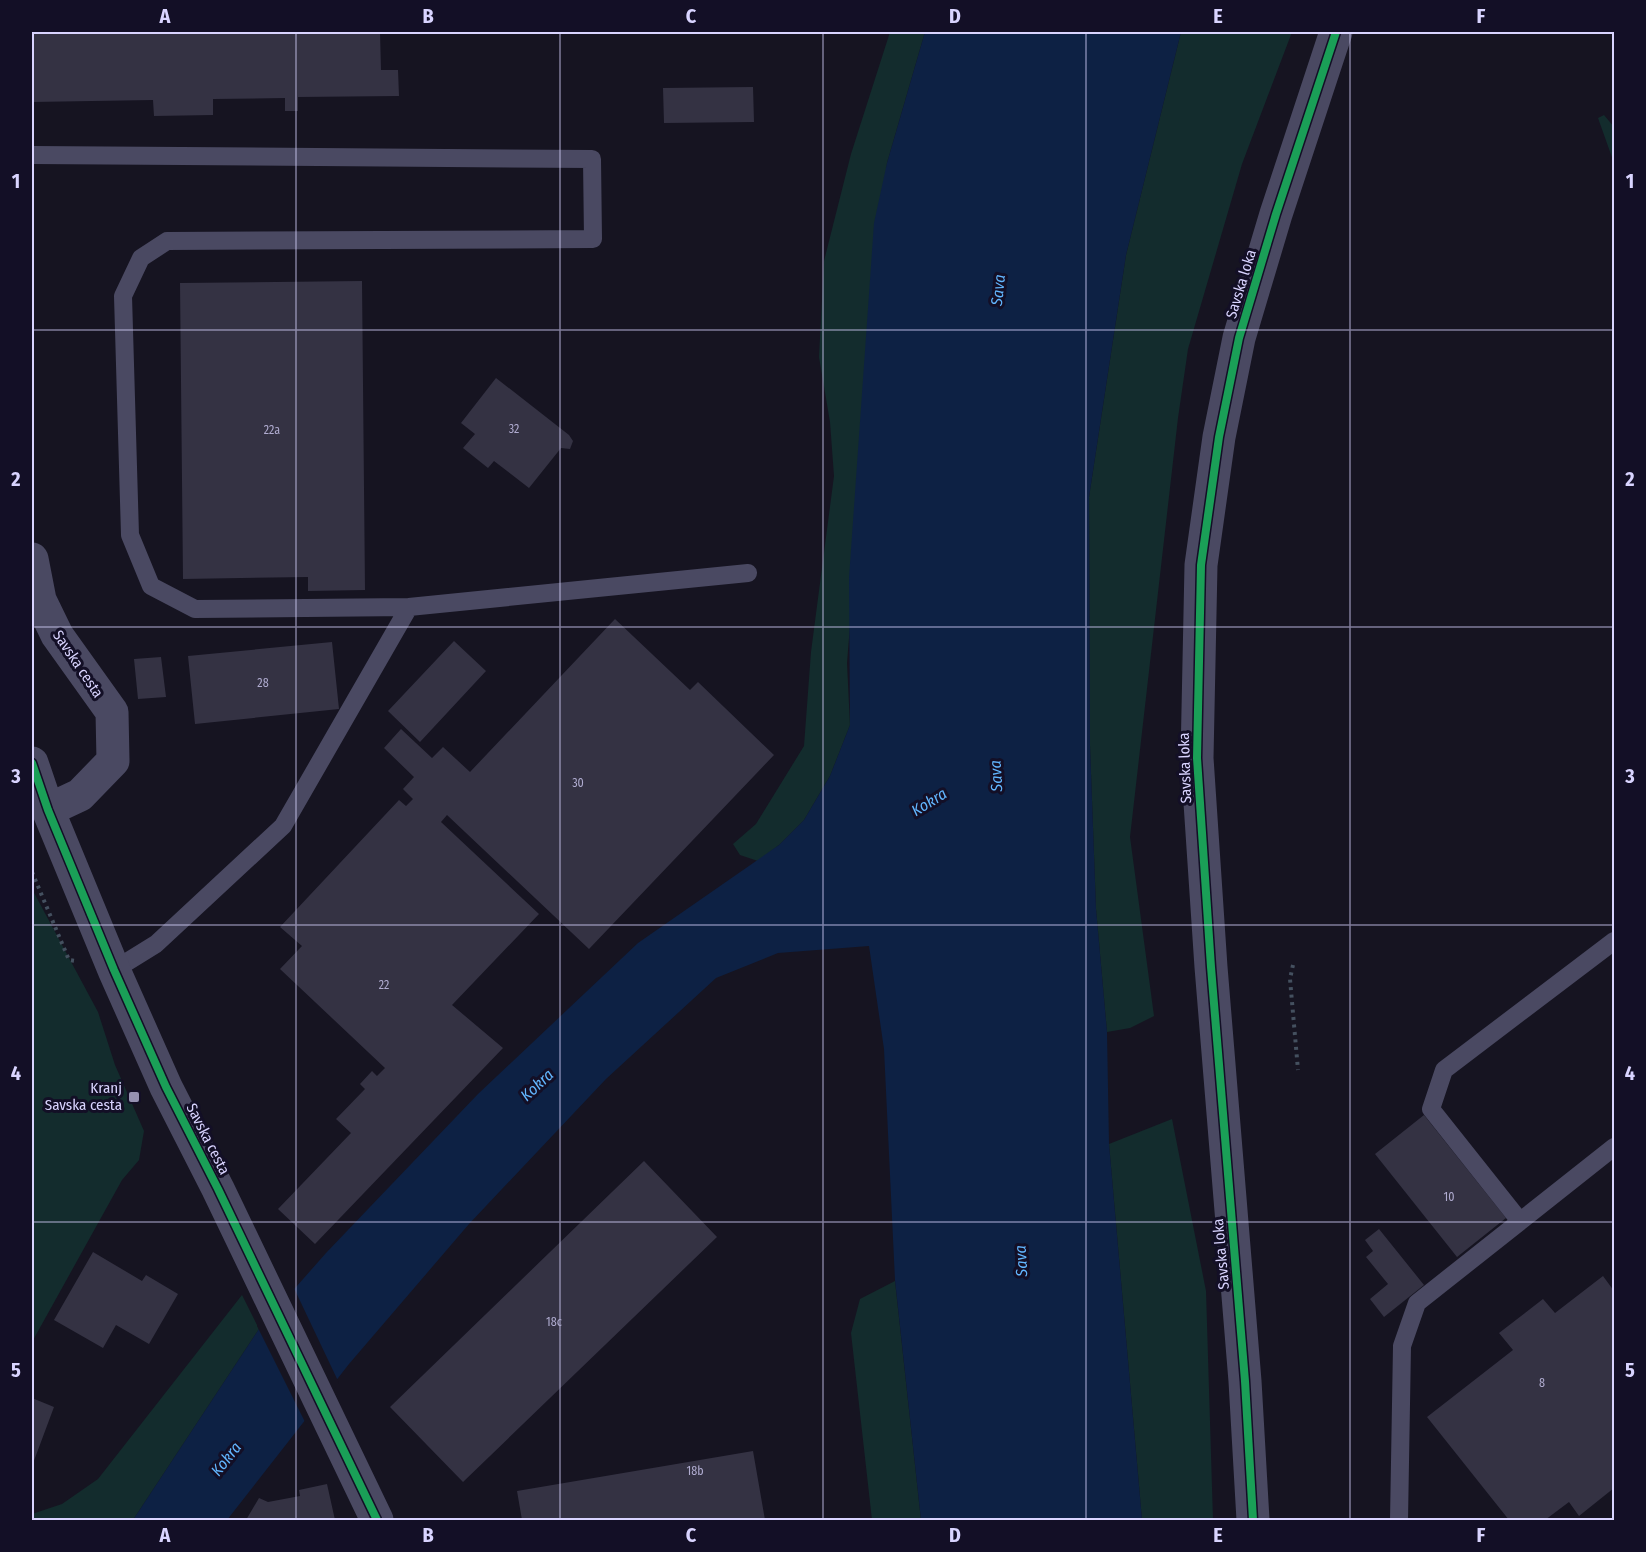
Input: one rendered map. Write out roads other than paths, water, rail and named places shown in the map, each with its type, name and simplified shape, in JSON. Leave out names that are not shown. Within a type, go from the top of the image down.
[{"type":"street","name":"Savska loka","points":[[1253,1521],[1245,1381],[1197,758],[1201,565],[1219,437],[1239,338],[1276,214],[1336,32]]},
{"type":"street","name":"Savska cesta","points":[[32,559],[40,600],[57,635],[112,712],[113,761],[80,795],[48,810]]},
{"type":"street","name":"Savska cesta","points":[[32,763],[48,810],[114,970],[166,1087],[377,1521]]},
{"type":"lane","points":[[32,155],[592,159],[593,239],[167,241],[141,258],[123,296],[130,535],[151,586],[195,609],[409,607],[748,573]]},
{"type":"lane","points":[[114,970],[156,944],[283,826],[409,607]]},
{"type":"lane","points":[[1519,1220],[1431,1109],[1444,1070],[1614,941]]},
{"type":"lane","points":[[1399,1521],[1402,1346],[1417,1303],[1614,1147]]},
{"type":"water","points":[[925,32],[1181,32],[1126,255],[1089,497],[1090,746],[1096,909],[1107,1032],[1109,1144],[1142,1520],[921,1520],[895,1280],[884,1049],[869,946],[778,953],[716,978],[606,1079],[469,1224],[349,1364],[227,1520],[133,1520],[259,1329],[326,1253],[478,1094],[638,943],[779,845],[804,820],[830,776],[850,725],[849,578],[874,223],[887,163]]},
{"type":"place","name":"Kranj Savska cesta","points":[[134,1097]]},
{"type":"water label","name":"Sava","points":[[998,290]]},
{"type":"water label","name":"Sava","points":[[996,776]]},
{"type":"water label","name":"Kokra","points":[[929,802]]},
{"type":"water label","name":"Kokra","points":[[537,1085]]},
{"type":"water label","name":"Sava","points":[[1021,1261]]},
{"type":"water label","name":"Kokra","points":[[226,1459]]}]
